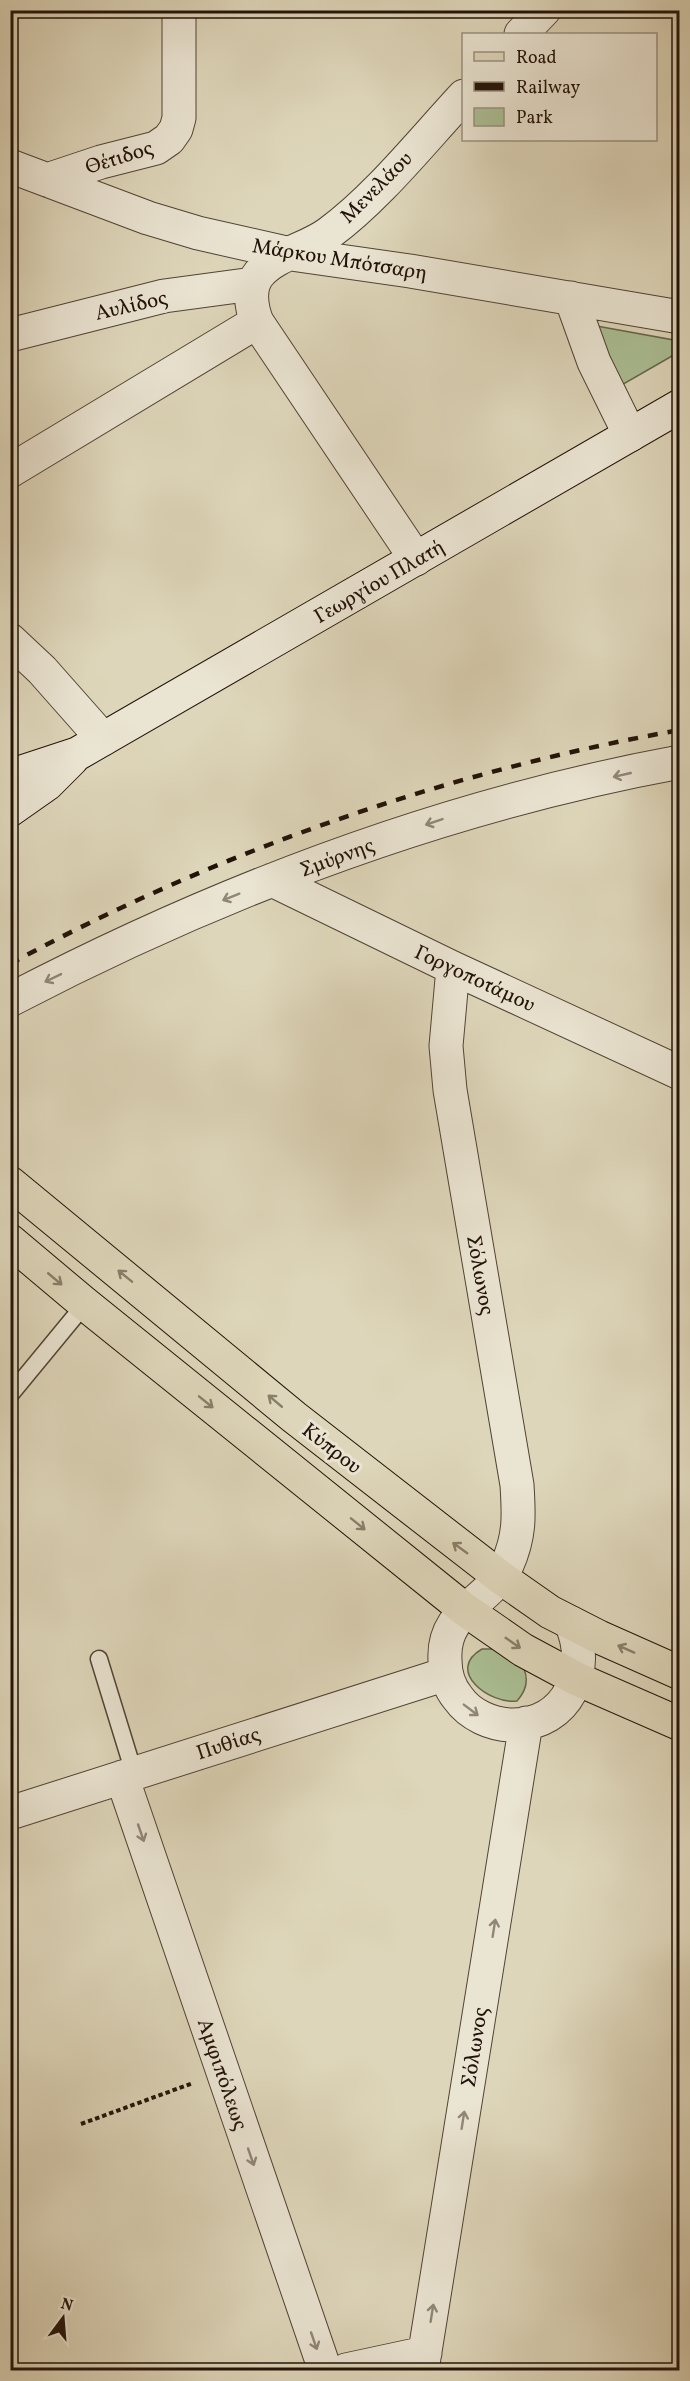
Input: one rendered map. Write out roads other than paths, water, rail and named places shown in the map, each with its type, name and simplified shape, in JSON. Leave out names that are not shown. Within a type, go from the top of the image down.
[{"type":"main road","name":"Κύπρου","points":[[10,1184],[294,1417],[500,1577],[550,1612],[680,1673]]},
{"type":"main road","name":"Κύπρου","points":[[10,1241],[464,1609],[523,1650],[577,1679],[680,1724]]},
{"type":"street","name":"Θέτιδος","points":[[47,180],[101,162],[156,148],[169,139],[176,129],[179,118],[180,10]]},
{"type":"street","points":[[522,33],[544,10]]},
{"type":"street","name":"Μενελάου","points":[[253,284],[267,266],[328,234],[342,222],[462,98]]},
{"type":"street","name":"Μάρκου Μπότσαρη","points":[[11,166],[171,226],[291,254],[410,271],[680,317]]},
{"type":"street","points":[[253,284],[252,310],[257,322],[416,559]]},
{"type":"street","name":"Αυλίδος","points":[[10,335],[164,296],[253,284]]},
{"type":"street","points":[[571,298],[594,362],[630,435]]},
{"type":"street","points":[[10,471],[257,322]]},
{"type":"street","name":"Γεωργίου Πλατή","points":[[10,776],[90,746],[680,406]]},
{"type":"street","points":[[10,640],[42,670],[90,746]]},
{"type":"street","name":"Γεωργίου Πλατή","points":[[10,810],[47,784],[90,746]]},
{"type":"street","name":"Σμύρνης","points":[[10,1000],[94,958],[215,903],[272,880],[438,821],[489,805],[680,762]]},
{"type":"street","name":"Γοργοποτάμου","points":[[272,880],[453,968],[680,1073]]},
{"type":"street","name":"Σόλωνος","points":[[453,968],[446,1047],[450,1090],[519,1508],[517,1540],[500,1577]]},
{"type":"street","points":[[500,1577],[464,1609],[447,1637],[444,1655],[446,1674],[457,1697],[476,1715],[501,1724],[526,1724],[545,1716],[560,1705],[569,1695],[577,1679],[580,1658],[579,1645],[571,1623]]},
{"type":"street","name":"Πυθίας","points":[[10,1813],[446,1674]]},
{"type":"street","name":"Σόλωνος","points":[[424,2362],[526,1724]]},
{"type":"street","name":"Αμφιπόλεως","points":[[128,1775],[222,2073],[325,2370]]},
{"type":"street","points":[[346,2370],[424,2362]]},
{"type":"lane","points":[[10,1395],[85,1304]]},
{"type":"lane","points":[[99,1659],[128,1775]]},
{"type":"railway","points":[[10,964],[88,923],[169,886],[335,820],[506,768],[593,747],[680,730]]}]
